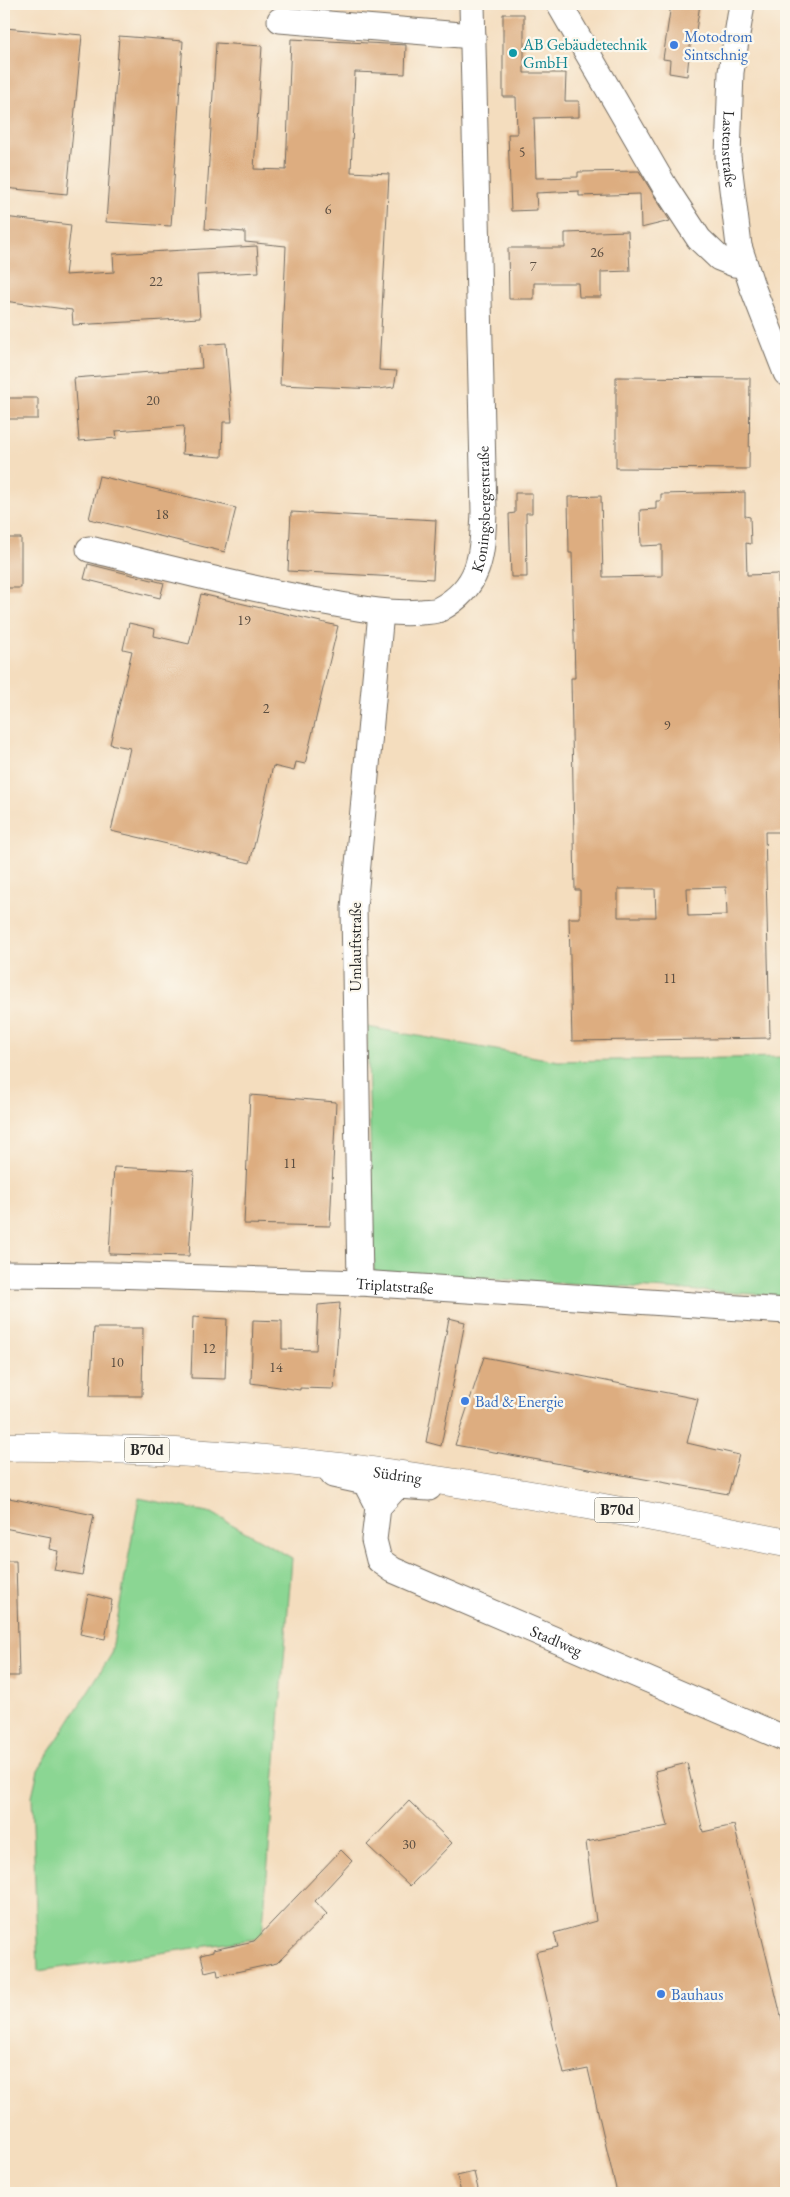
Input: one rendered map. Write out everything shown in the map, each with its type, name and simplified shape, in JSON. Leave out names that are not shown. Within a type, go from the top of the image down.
[{"type":"main road","name":"Südring","points":[[4,1447],[173,1451],[290,1460],[446,1481],[623,1511],[786,1543]]},
{"type":"street","name":"Koningsbergerstraße","points":[[89,549],[271,593],[380,612],[406,613],[438,610],[462,592],[478,570],[483,546],[484,512],[472,4]]},
{"type":"street","points":[[559,4],[665,188],[699,239],[720,258],[734,264],[745,265]]},
{"type":"street","name":"Lastenstraße","points":[[742,4],[732,72],[728,156],[740,246],[745,265],[786,374]]},
{"type":"street","points":[[280,20],[473,36]]},
{"type":"street","name":"Umlauftstraße","points":[[360,1283],[354,908],[380,612]]},
{"type":"street","name":"Triplatstraße","points":[[4,1274],[111,1275],[360,1283],[786,1310]]},
{"type":"street","points":[[290,1460],[329,1474],[364,1482],[378,1507],[398,1486],[428,1488],[446,1481]]},
{"type":"street","name":"Stadlweg","points":[[378,1507],[374,1540],[379,1560],[393,1570],[786,1740]]},
{"type":"green space","points":[[367,1027],[558,1061],[786,1057],[786,1296],[374,1272]]},
{"type":"green space","points":[[139,1498],[212,1513],[292,1558],[262,1938],[38,1971],[32,1796],[38,1770],[111,1655]]},
{"type":"building","name":"Motodrom Sintschnig","points":[[671,4],[700,4],[695,37],[691,36],[687,76],[669,73],[670,60],[663,59]]},
{"type":"building","points":[[503,14],[524,14],[524,73],[566,73],[565,101],[579,101],[579,117],[534,118],[536,178],[578,177],[578,172],[639,171],[670,221],[641,228],[640,194],[579,196],[579,191],[536,193],[537,210],[511,211],[508,134],[517,134],[516,97],[503,97]]},
{"type":"building","points":[[5,28],[82,35],[67,194],[4,188]]},
{"type":"building","points":[[119,36],[183,41],[171,226],[106,222]]},
{"type":"building","points":[[291,39],[406,45],[405,74],[355,72],[351,172],[389,174],[379,370],[397,371],[394,387],[378,389],[280,385],[286,246],[245,242],[245,232],[205,229],[216,43],[262,46],[254,169],[286,170]]},
{"type":"building","points":[[4,217],[71,225],[65,275],[114,272],[113,254],[257,246],[259,272],[197,275],[200,318],[73,325],[72,310],[4,301]]},
{"type":"building","points":[[628,231],[630,271],[601,272],[601,297],[579,297],[578,283],[534,283],[534,299],[509,299],[508,248],[565,248],[565,233]]},
{"type":"building","points":[[226,343],[232,422],[223,422],[222,457],[182,454],[184,426],[116,431],[117,438],[79,441],[74,378],[202,368],[200,345]]},
{"type":"building","points":[[616,377],[750,378],[749,469],[616,468]]},
{"type":"building","points":[[4,398],[38,398],[38,419],[4,419]]},
{"type":"building","points":[[99,476],[236,508],[225,552],[89,519]]},
{"type":"building","points":[[745,492],[745,516],[750,517],[751,544],[746,543],[747,575],[778,574],[783,773],[786,773],[786,832],[765,832],[770,1038],[572,1041],[569,918],[580,918],[580,890],[575,890],[571,678],[575,678],[572,553],[569,553],[568,497],[601,496],[603,577],[662,576],[662,545],[641,546],[640,510],[656,509],[656,501],[661,501],[661,494]],"holes":[[[726,887],[727,915],[688,916],[687,888]],[[618,889],[655,889],[656,917],[618,917]]]},
{"type":"building","points":[[515,493],[532,493],[532,513],[526,513],[527,577],[511,577],[509,514],[515,513]]},
{"type":"building","points":[[291,512],[436,520],[433,579],[288,571]]},
{"type":"building","points":[[4,538],[21,538],[21,588],[4,588]]},
{"type":"building","points":[[88,564],[164,583],[160,598],[84,579]]},
{"type":"building","points":[[201,594],[338,626],[305,764],[296,762],[294,771],[273,766],[250,863],[111,831],[130,748],[110,744],[132,651],[123,649],[129,623],[155,629],[154,636],[189,644]]},
{"type":"building","points":[[250,1095],[336,1102],[330,1226],[244,1224]]},
{"type":"building","points":[[114,1167],[194,1171],[189,1256],[109,1254]]},
{"type":"building","points":[[340,1303],[334,1389],[300,1388],[300,1390],[251,1383],[253,1320],[282,1321],[282,1349],[316,1350],[318,1305]]},
{"type":"building","points":[[193,1317],[227,1319],[225,1379],[191,1378]]},
{"type":"building","points":[[449,1318],[465,1322],[441,1446],[426,1442]]},
{"type":"building","points":[[94,1328],[143,1328],[142,1396],[90,1396]]},
{"type":"building","points":[[484,1357],[698,1399],[687,1443],[739,1455],[728,1494],[455,1445]]},
{"type":"building","points":[[4,1497],[94,1515],[82,1575],[54,1570],[58,1551],[49,1549],[51,1537],[4,1528]]},
{"type":"building","points":[[4,1561],[16,1561],[19,1676],[4,1676]]},
{"type":"building","points":[[88,1594],[112,1600],[105,1639],[80,1634]]},
{"type":"building","name":"Bauhaus","points":[[687,1763],[703,1832],[734,1825],[786,2036],[786,2193],[617,2193],[588,2069],[564,2074],[536,1952],[558,1947],[554,1933],[596,1921],[586,1842],[668,1826],[655,1771]]},
{"type":"building","points":[[409,1801],[452,1843],[410,1886],[367,1845]]},
{"type":"building","points":[[341,1850],[352,1861],[315,1901],[327,1914],[277,1963],[218,1976],[217,1969],[205,1972],[201,1955],[213,1952],[213,1950],[254,1941]]},
{"type":"building","points":[[474,2172],[479,2193],[461,2193],[457,2176]]},
{"type":"place","name":"Motodrom Sintschnig","points":[[674,45]]},
{"type":"place","name":"AB Gebäudetechnik GmbH","points":[[513,53]]},
{"type":"place","name":"Bad & Energie","points":[[465,1401]]},
{"type":"place","name":"Bauhaus","points":[[661,1994]]}]
